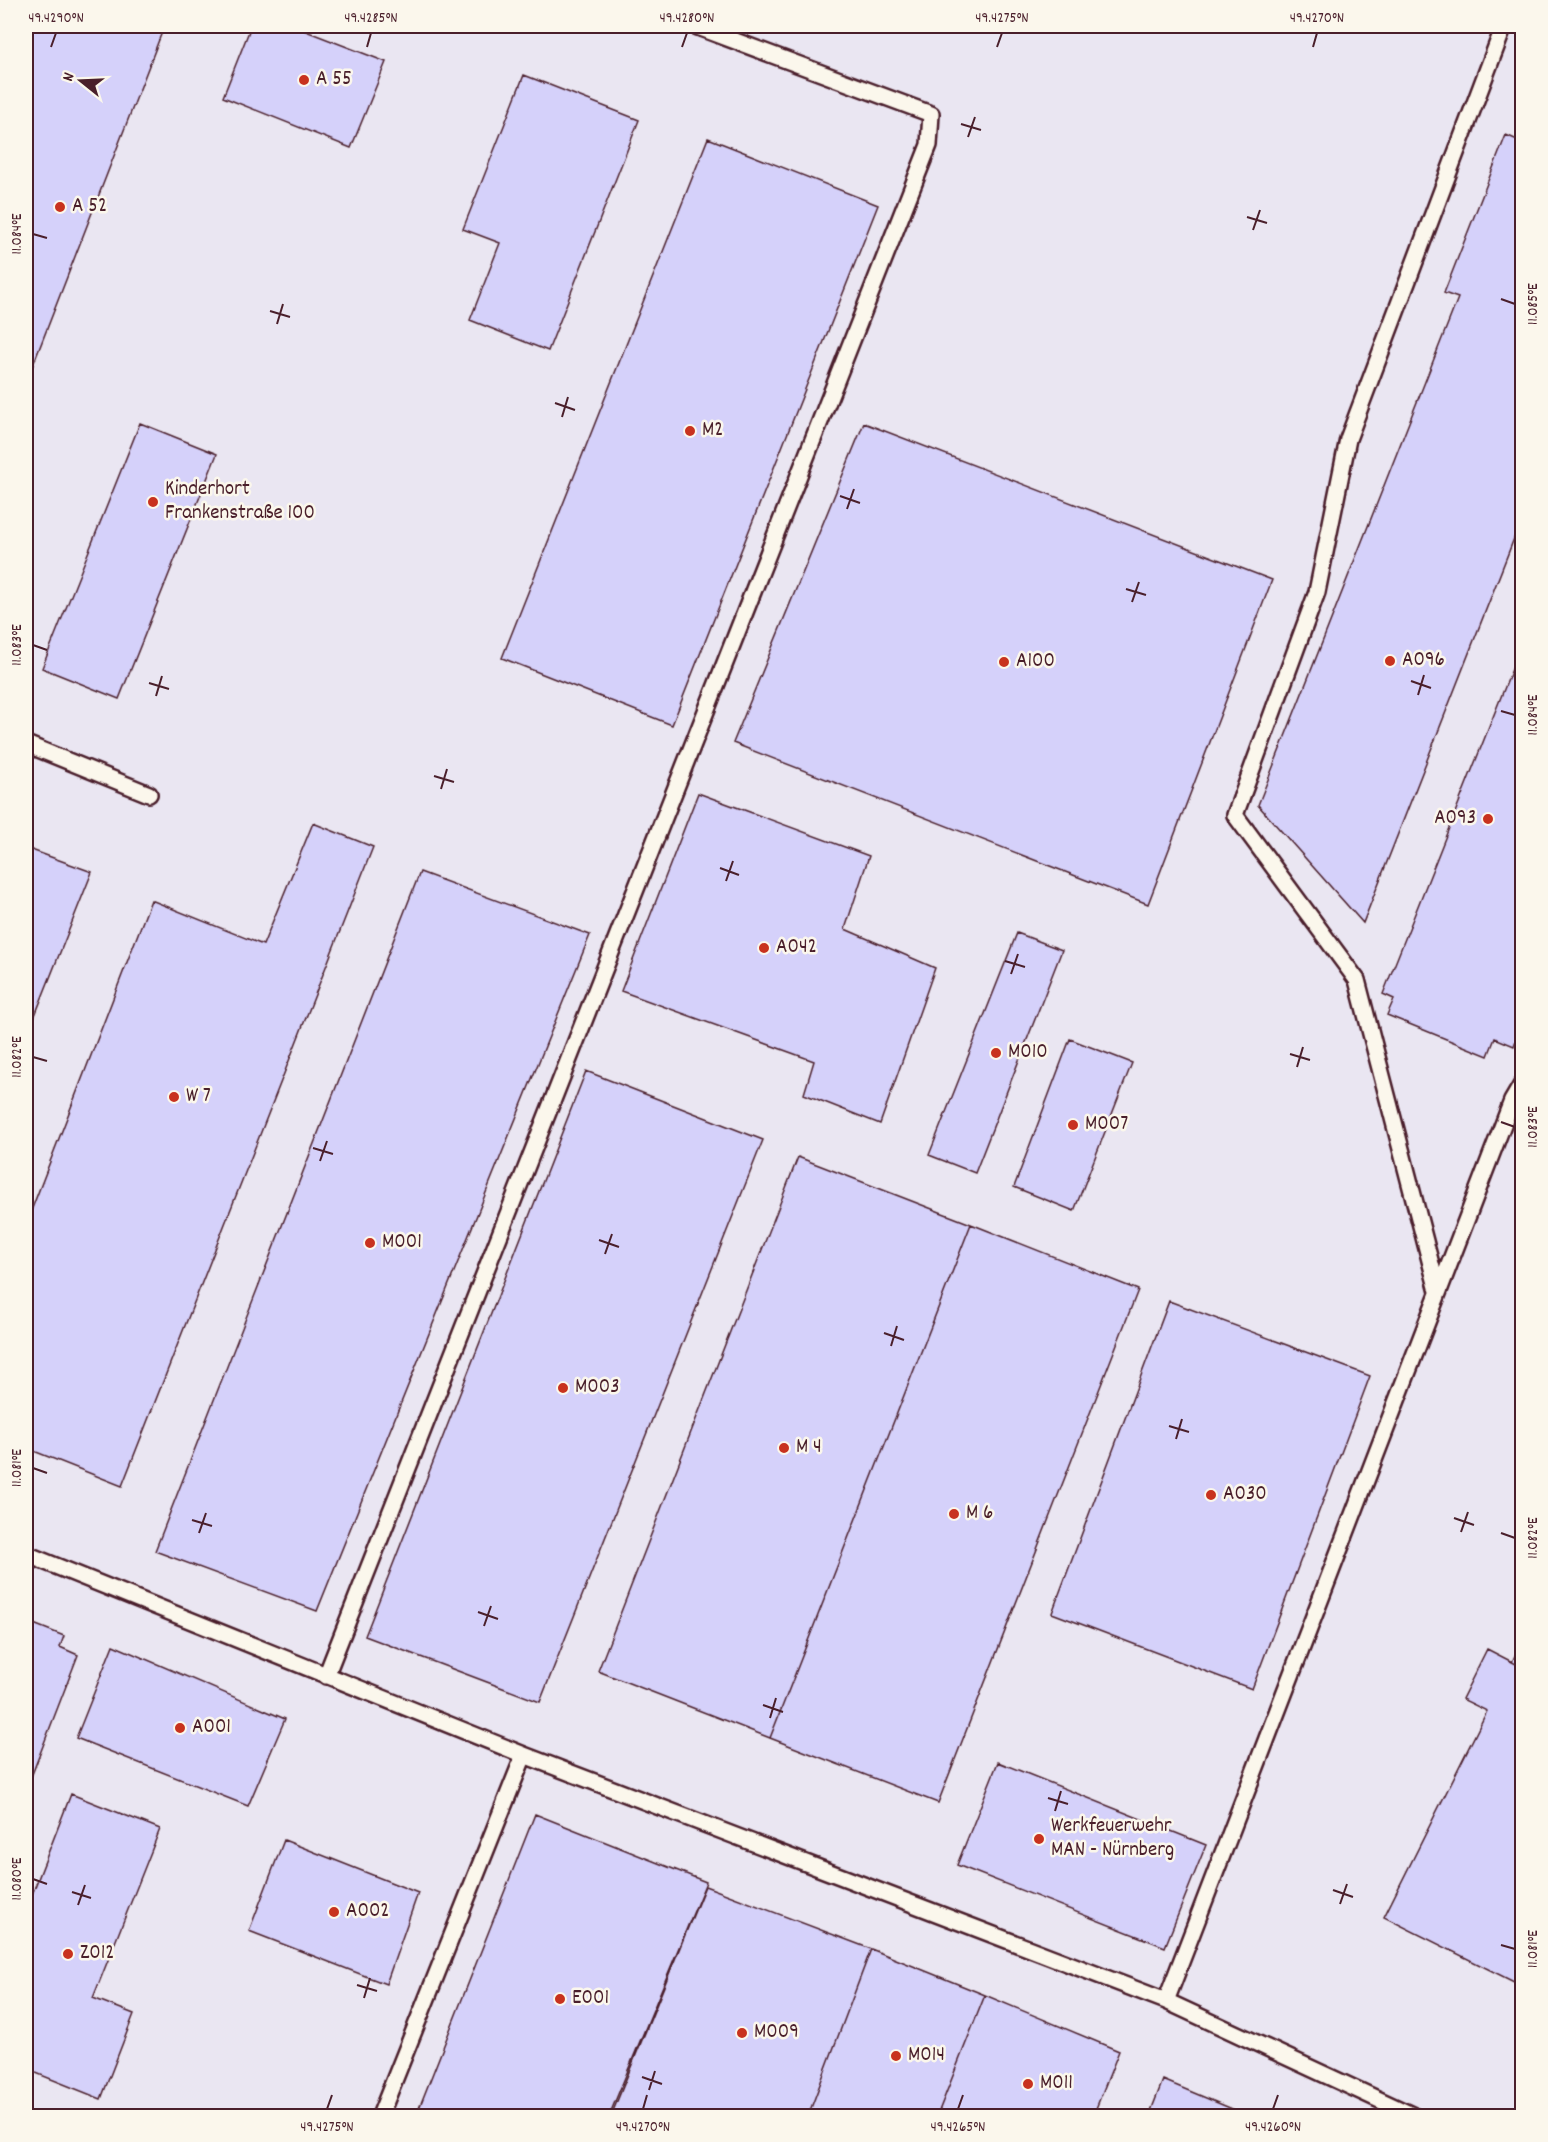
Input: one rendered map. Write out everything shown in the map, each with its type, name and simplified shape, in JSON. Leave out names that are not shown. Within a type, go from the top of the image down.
[{"type":"lane","points":[[326,1676],[929,145],[932,114],[695,26]]},
{"type":"lane","points":[[1438,1291],[1357,980],[1235,815],[1317,592],[1348,439],[1504,26]]},
{"type":"lane","points":[[26,744],[149,794]]},
{"type":"lane","points":[[1166,2001],[1438,1291],[1512,1101],[1522,1084]]},
{"type":"lane","points":[[26,1554],[524,1755],[1166,2001],[1414,2116]]},
{"type":"lane","points":[[380,2116],[524,1755]]},
{"type":"shaded area","points":[[26,26],[1522,26],[1522,2116],[26,2116]]},
{"type":"building","name":"A 52","points":[[26,26],[145,26],[162,32],[26,383]]},
{"type":"building","name":"A 55","points":[[251,26],[293,26],[386,62],[351,148],[223,97]]},
{"type":"building","points":[[524,75],[639,120],[548,351],[470,320],[500,243],[463,229]]},
{"type":"building","name":"A096","points":[[1506,135],[1522,142],[1522,518],[1363,923],[1258,805],[1458,298],[1444,293]]},
{"type":"building","name":"M2","points":[[708,138],[878,205],[672,725],[502,658]]},
{"type":"building","points":[[140,423],[217,454],[119,699],[42,668]]},
{"type":"building","name":"A100","points":[[864,423],[1272,580],[1148,904],[733,743]]},
{"type":"building","name":"A093","points":[[1522,644],[1522,1023],[1514,1046],[1495,1038],[1488,1056],[1387,1015],[1394,999],[1383,994]]},
{"type":"building","name":"A042","points":[[698,793],[869,856],[845,929],[935,968],[880,1124],[804,1094],[814,1061],[621,991]]},
{"type":"building","name":"W 7","points":[[313,823],[373,847],[122,1486],[26,1448],[26,1224],[151,900],[263,945]]},
{"type":"building","points":[[26,848],[92,872],[26,1038]]},
{"type":"building","name":"M001","points":[[420,872],[590,935],[317,1611],[155,1551]]},
{"type":"building","name":"M010","points":[[1017,933],[1062,950],[975,1173],[929,1155]]},
{"type":"building","name":"M007","points":[[1070,1039],[1132,1063],[1074,1211],[1014,1187]]},
{"type":"building","name":"M003","points":[[586,1071],[763,1140],[540,1702],[365,1636]]},
{"type":"building","name":"M 4","points":[[798,1157],[971,1224],[770,1738],[598,1671]]},
{"type":"building","name":"M 6","points":[[971,1224],[1138,1290],[938,1803],[770,1738]]},
{"type":"building","name":"A030","points":[[1169,1301],[1370,1376],[1252,1689],[1052,1613]]},
{"type":"building","points":[[26,1621],[64,1636],[60,1647],[78,1655],[26,1790]]},
{"type":"building","points":[[1522,1641],[1522,1667],[1512,1662]]},
{"type":"building","name":"A001","points":[[113,1645],[285,1719],[248,1806],[76,1738]]},
{"type":"building","points":[[1487,1649],[1522,1667],[1522,1986],[1384,1917],[1487,1711],[1462,1699]]},
{"type":"building","points":[[998,1762],[1206,1845],[1165,1947],[957,1865]]},
{"type":"building","name":"Z012","points":[[71,1794],[160,1829],[93,1998],[134,2014],[101,2099],[26,2069],[26,1910]]},
{"type":"building","name":"E001","points":[[535,1814],[706,1882],[609,2116],[416,2116]]},
{"type":"building","name":"A002","points":[[284,1840],[418,1893],[386,1984],[249,1931]]},
{"type":"building","name":"M009","points":[[705,1886],[871,1949],[808,2116],[611,2116]]},
{"type":"building","name":"M014","points":[[871,1949],[985,1995],[937,2116],[808,2116]]},
{"type":"building","name":"M011","points":[[985,1995],[1119,2051],[1093,2116],[937,2116]]},
{"type":"building","points":[[1163,2080],[1249,2116],[1149,2116]]},
{"type":"place","name":"A 55","points":[[304,80]]},
{"type":"place","name":"A 52","points":[[60,207]]},
{"type":"place","name":"M2","points":[[690,431]]},
{"type":"place","name":"Kinderhort Frankenstraße 100","points":[[153,502]]},
{"type":"place","name":"A096","points":[[1390,661]]},
{"type":"place","name":"A100","points":[[1004,662]]},
{"type":"place","name":"A093","points":[[1488,819]]},
{"type":"place","name":"A042","points":[[764,948]]},
{"type":"place","name":"M010","points":[[996,1053]]},
{"type":"place","name":"W 7","points":[[174,1097]]},
{"type":"place","name":"M007","points":[[1073,1125]]},
{"type":"place","name":"M001","points":[[370,1243]]},
{"type":"place","name":"M003","points":[[563,1388]]},
{"type":"place","name":"M 4","points":[[784,1448]]},
{"type":"place","name":"A030","points":[[1211,1495]]},
{"type":"place","name":"M 6","points":[[954,1514]]},
{"type":"place","name":"A001","points":[[180,1728]]},
{"type":"place","name":"Werkfeuerwehr MAN - Nürnberg","points":[[1039,1839]]},
{"type":"place","name":"A002","points":[[334,1912]]},
{"type":"place","name":"Z012","points":[[68,1954]]},
{"type":"place","name":"E001","points":[[560,1999]]},
{"type":"place","name":"M009","points":[[742,2033]]},
{"type":"place","name":"M014","points":[[896,2056]]},
{"type":"place","name":"M011","points":[[1028,2084]]}]
